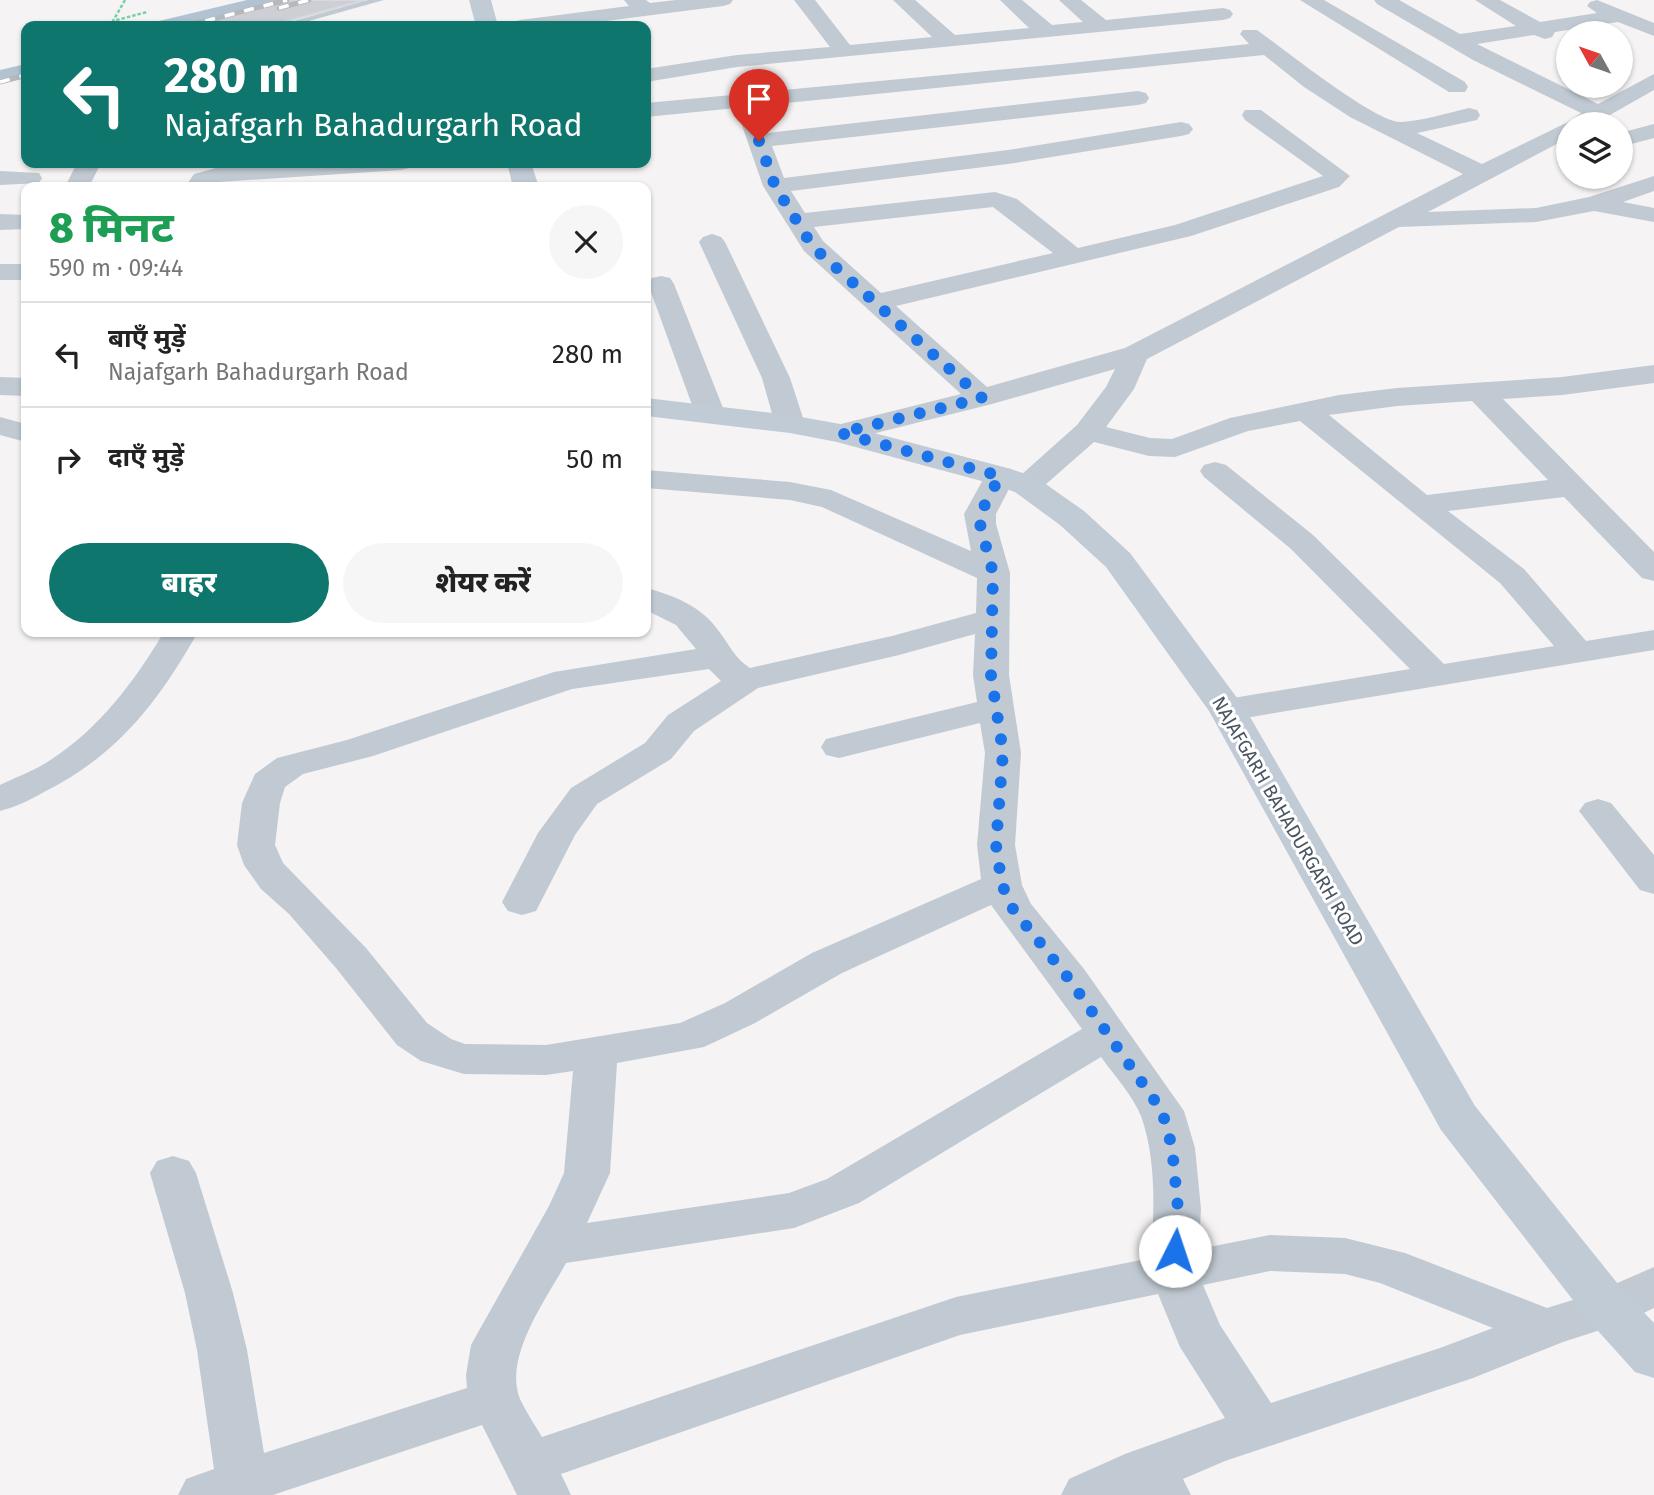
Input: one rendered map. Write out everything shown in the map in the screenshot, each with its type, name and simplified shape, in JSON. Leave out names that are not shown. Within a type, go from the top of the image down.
[{"type":"main road","points":[[160,18],[273,0]]},
{"type":"main road","points":[[220,21],[302,0]]},
{"type":"main road","points":[[0,68],[21,62]]},
{"type":"main road","points":[[0,77],[21,72]]},
{"type":"street","points":[[480,0],[486,21]]},
{"type":"street","points":[[549,21],[640,5],[723,0]]},
{"type":"street","points":[[804,0],[845,52]]},
{"type":"street","points":[[903,0],[950,42]]},
{"type":"street","points":[[1010,0],[1047,32]]},
{"type":"street","points":[[1069,0],[1102,27]]},
{"type":"street","points":[[1203,0],[1347,105],[1482,174]]},
{"type":"street","points":[[1310,0],[1457,88]]},
{"type":"street","points":[[1384,0],[1563,98],[1597,112]]},
{"type":"street","points":[[1489,2],[1519,0]]},
{"type":"street","points":[[1585,0],[1654,30]]},
{"type":"street","points":[[1489,2],[1556,39]]},
{"type":"street","points":[[651,75],[737,61],[1223,14]]},
{"type":"street","points":[[1457,41],[1619,16]]},
{"type":"street","points":[[651,109],[1268,48]]},
{"type":"street","points":[[1633,76],[1651,83]]},
{"type":"street","points":[[1601,112],[1651,83]]},
{"type":"street","points":[[759,141],[1138,98]]},
{"type":"street","points":[[744,100],[775,186],[796,222],[822,256],[982,398]]},
{"type":"street","points":[[874,303],[1182,231],[1331,182],[1338,176],[1253,115]]},
{"type":"street","points":[[1397,130],[1469,115]]},
{"type":"street","points":[[775,186],[1008,157],[1181,129]]},
{"type":"street","points":[[1633,137],[1654,131]]},
{"type":"street","points":[[840,433],[982,398],[1135,354],[1556,136]]},
{"type":"street","points":[[1534,147],[1556,150]]},
{"type":"street","points":[[201,182],[216,175],[324,168]]},
{"type":"street","points":[[0,178],[30,178]]},
{"type":"street","points":[[1395,220],[1536,215],[1595,203],[1654,183]]},
{"type":"street","points":[[796,222],[995,199],[1003,201],[1075,258]]},
{"type":"street","points":[[1595,203],[1654,215]]},
{"type":"street","points":[[0,222],[21,222]]},
{"type":"street","points":[[712,242],[776,377],[790,424]]},
{"type":"street","points":[[0,272],[21,271]]},
{"type":"street","points":[[661,284],[710,414]]},
{"type":"street","points":[[1135,354],[1120,389],[1088,431],[1013,480],[980,514],[980,524],[993,573],[991,675],[998,708],[1002,775],[996,845],[1002,885],[1013,909],[1069,979],[1162,1111],[1172,1147],[1178,1209],[1174,1272],[1198,1333],[1259,1427]]},
{"type":"street","points":[[1088,431],[1149,447],[1175,448],[1240,424],[1306,411],[1397,397],[1562,386],[1654,374]]},
{"type":"street","points":[[0,386],[21,387]]},
{"type":"street","points":[[1480,391],[1654,571]]},
{"type":"street","name":"NAJAFGARH BAHADURGARH ROAD","points":[[651,408],[790,424],[840,433],[1013,480],[1072,518],[1118,560],[1227,710],[1458,1118],[1608,1308],[1654,1357]]},
{"type":"street","points":[[1306,411],[1512,576],[1577,652]]},
{"type":"street","points":[[1215,471],[1302,542],[1436,676]]},
{"type":"street","points":[[651,480],[790,491],[831,499],[993,573]]},
{"type":"street","points":[[1420,505],[1574,486]]},
{"type":"street","points":[[651,600],[698,627],[716,657],[734,674],[746,680]]},
{"type":"street","points":[[522,902],[557,833],[584,796],[658,751],[681,723],[746,680],[899,645],[992,619]]},
{"type":"street","points":[[0,800],[62,769],[111,730],[151,684],[178,637]]},
{"type":"street","points":[[1227,710],[1654,640]]},
{"type":"street","points":[[716,657],[587,675],[534,688],[360,748],[290,766],[268,782],[261,803],[256,845],[264,865],[275,880],[303,905],[351,958],[412,1034],[436,1050],[464,1059],[547,1060],[689,1036],[740,1013],[827,963],[1002,885]]},
{"type":"street","points":[[839,747],[998,708]]},
{"type":"street","points":[[1598,811],[1654,881]]},
{"type":"street","points":[[550,1247],[794,1210],[843,1191],[1108,1033]]},
{"type":"street","points":[[596,1053],[587,1173],[572,1208],[496,1345],[491,1376],[494,1400],[537,1479],[698,1407],[956,1316],[1270,1253],[1345,1256],[1388,1266],[1546,1328]]},
{"type":"street","points":[[173,1173],[222,1350],[223,1489],[494,1400]]},
{"type":"street","points":[[1088,1495],[1154,1483],[1259,1427],[1455,1364],[1546,1328],[1608,1308],[1654,1286]]},
{"type":"lane","points":[[300,21],[379,0]]},
{"type":"path","points":[[125,0],[113,21],[160,18]]},
{"type":"building","points":[[274,0],[365,0],[287,21],[196,21]]},
{"type":"railway","points":[[205,21],[287,0]]},
{"type":"railway","points":[[279,8],[309,0]]},
{"type":"railway","points":[[0,82],[21,76]]},
{"type":"route","points":[[759,141],[775,186],[813,247],[982,398],[840,433],[1000,476],[980,514],[980,524],[993,573],[991,675],[1003,752],[996,830],[1002,885],[1013,909],[1069,979],[1162,1111],[1172,1147],[1178,1209],[1175,1251]]}]
